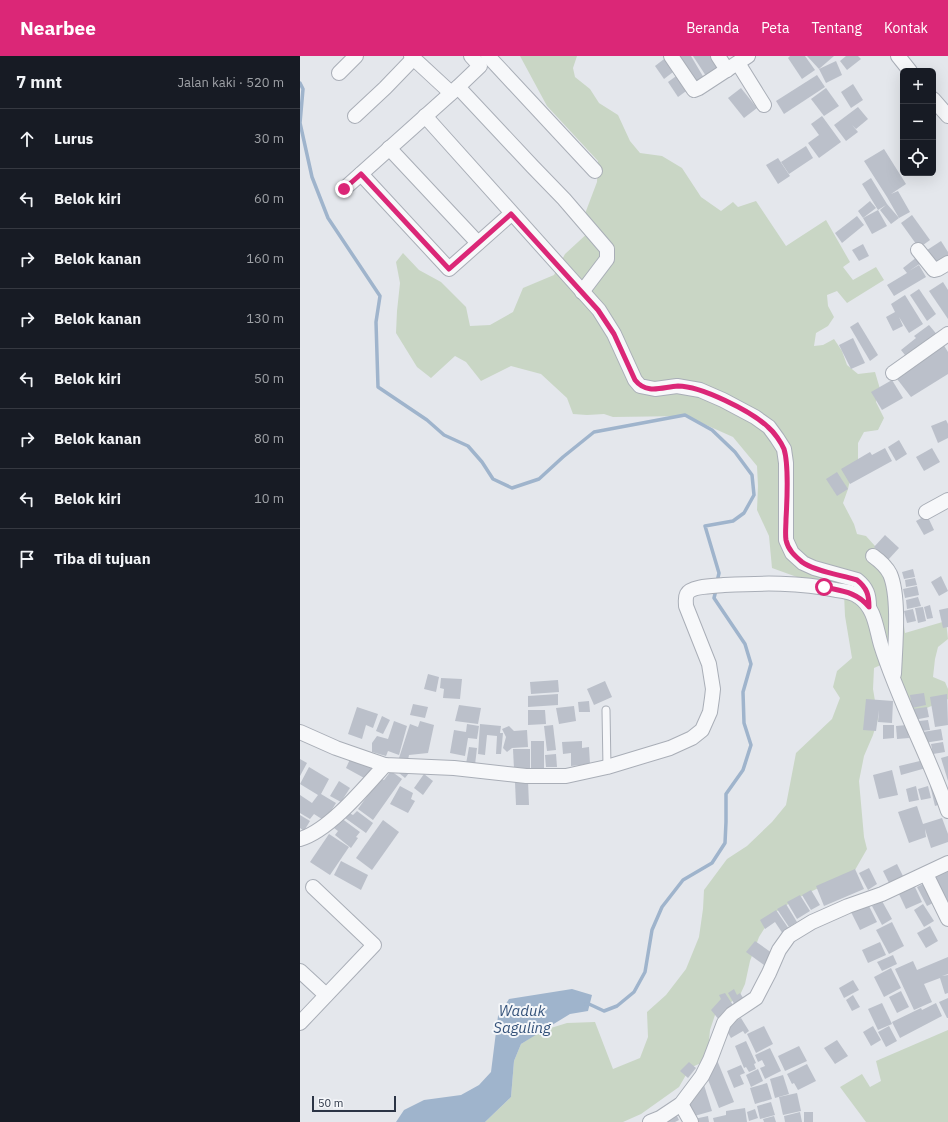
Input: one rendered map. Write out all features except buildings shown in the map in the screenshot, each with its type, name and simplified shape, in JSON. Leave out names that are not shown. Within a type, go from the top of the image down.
[{"type":"street","points":[[339,73],[356,56]]},
{"type":"street","points":[[671,56],[694,90],[737,63]]},
{"type":"street","points":[[718,56],[737,63],[764,105]]},
{"type":"street","points":[[898,56],[908,68]]},
{"type":"street","points":[[355,116],[385,88],[412,57],[454,90],[564,199],[607,248],[607,259],[582,292]]},
{"type":"street","points":[[344,189],[454,90],[482,58],[595,171]]},
{"type":"street","points":[[936,102],[948,116]]},
{"type":"street","points":[[424,116],[598,310],[614,334],[635,380],[640,386],[655,389],[678,386],[700,390],[755,417],[769,427],[784,449],[786,463],[786,540],[792,553],[803,563],[814,568],[857,580],[862,584],[868,594],[869,607],[893,680],[948,811]]},
{"type":"street","points":[[390,148],[478,243]]},
{"type":"street","points":[[361,174],[449,269],[511,214]]},
{"type":"street","points":[[918,250],[934,270],[948,263]]},
{"type":"street","points":[[893,373],[948,334]]},
{"type":"street","points":[[926,512],[948,500]]},
{"type":"street","points":[[873,556],[884,564],[890,575],[894,592],[896,627],[893,680]]},
{"type":"street","points":[[300,732],[336,748],[385,765],[454,768],[544,776],[566,776],[607,767],[676,746],[692,738],[702,730],[710,712],[713,689],[709,664],[686,606],[686,599],[689,592],[706,587],[727,585],[789,584],[824,587],[849,593],[858,596],[869,607]]},
{"type":"street","points":[[300,839],[315,833],[347,807],[385,765]]},
{"type":"street","points":[[650,1122],[660,1118],[681,1104],[702,1076],[710,1060],[724,1022],[732,1014],[756,998],[770,973],[779,950],[790,936],[812,922],[848,906],[882,894],[948,862]]},
{"type":"street","points":[[926,874],[948,919]]},
{"type":"street","points":[[300,1023],[374,945],[312,887]]},
{"type":"street","points":[[300,971],[326,995]]},
{"type":"street","points":[[681,1104],[692,1122]]},
{"type":"lane","points":[[606,710],[607,767]]},
{"type":"green space","points":[[520,56],[577,56],[573,68],[575,77],[590,89],[599,103],[618,115],[630,141],[640,153],[662,156],[682,168],[701,197],[721,211],[733,202],[738,207],[756,201],[786,246],[826,220],[850,262],[843,267],[853,280],[876,267],[884,280],[847,303],[837,291],[827,295],[828,306],[834,317],[828,326],[816,333],[814,346],[823,345],[834,339],[842,351],[847,365],[858,374],[875,372],[880,389],[876,402],[884,418],[878,430],[864,432],[858,443],[858,463],[850,480],[843,503],[854,524],[857,534],[866,536],[875,546],[882,565],[898,583],[905,633],[946,621],[948,639],[938,647],[933,677],[945,682],[948,689],[948,699],[903,718],[883,664],[874,668],[873,689],[878,719],[864,756],[859,781],[864,837],[867,849],[855,870],[798,898],[774,913],[759,937],[750,961],[745,984],[740,995],[715,1015],[710,1030],[708,1051],[701,1063],[690,1068],[679,1087],[641,1114],[623,1122],[485,1122],[511,1097],[514,1061],[521,1044],[541,1031],[567,1023],[595,1022],[613,1069],[640,1058],[648,1037],[647,1012],[666,995],[686,969],[699,937],[704,890],[727,859],[747,846],[772,822],[786,805],[796,753],[832,719],[840,698],[833,687],[837,671],[852,658],[845,616],[844,594],[772,568],[769,536],[757,510],[757,466],[733,437],[686,416],[613,417],[604,414],[573,414],[567,398],[541,374],[511,366],[481,381],[466,362],[455,356],[431,378],[417,367],[396,333],[400,283],[396,262],[403,253],[419,270],[441,282],[466,307],[470,326],[490,325],[513,312],[523,288],[554,275],[565,254],[590,231],[583,219],[597,182],[598,161],[547,106]]},
{"type":"green space","points":[[948,1030],[948,1122],[866,1122],[840,1087],[862,1074],[870,1087],[881,1081],[876,1061]]},
{"type":"water","name":"Waduk Saguling","points":[[572,989],[592,995],[588,1011],[570,1014],[521,1044],[514,1061],[511,1097],[485,1122],[396,1122],[404,1110],[424,1100],[461,1095],[479,1085],[491,1072],[498,1016],[509,999]]},
{"type":"waterway","points":[[300,83],[303,89],[300,123],[312,177],[328,218],[380,296],[376,322],[378,387],[427,420],[444,435],[468,446],[482,462],[493,479],[512,488],[539,479],[594,432],[685,415],[712,430],[735,452],[752,475],[754,495],[744,513],[733,521],[705,526],[719,573],[717,582]]},
{"type":"waterway","points":[[586,1004],[604,1011],[617,1006],[634,992],[645,972],[652,930],[662,907],[683,880],[712,863],[725,843],[726,794],[743,770],[751,745],[744,723],[743,692],[751,664],[745,644],[714,598],[716,590]]},
{"type":"route","points":[[344,189],[361,174],[449,269],[511,214],[598,310],[614,334],[635,380],[640,386],[655,389],[678,386],[700,390],[755,417],[769,427],[784,449],[786,463],[786,540],[792,553],[803,563],[814,568],[857,580],[866,589],[869,598],[869,607],[858,596],[824,587]]}]
